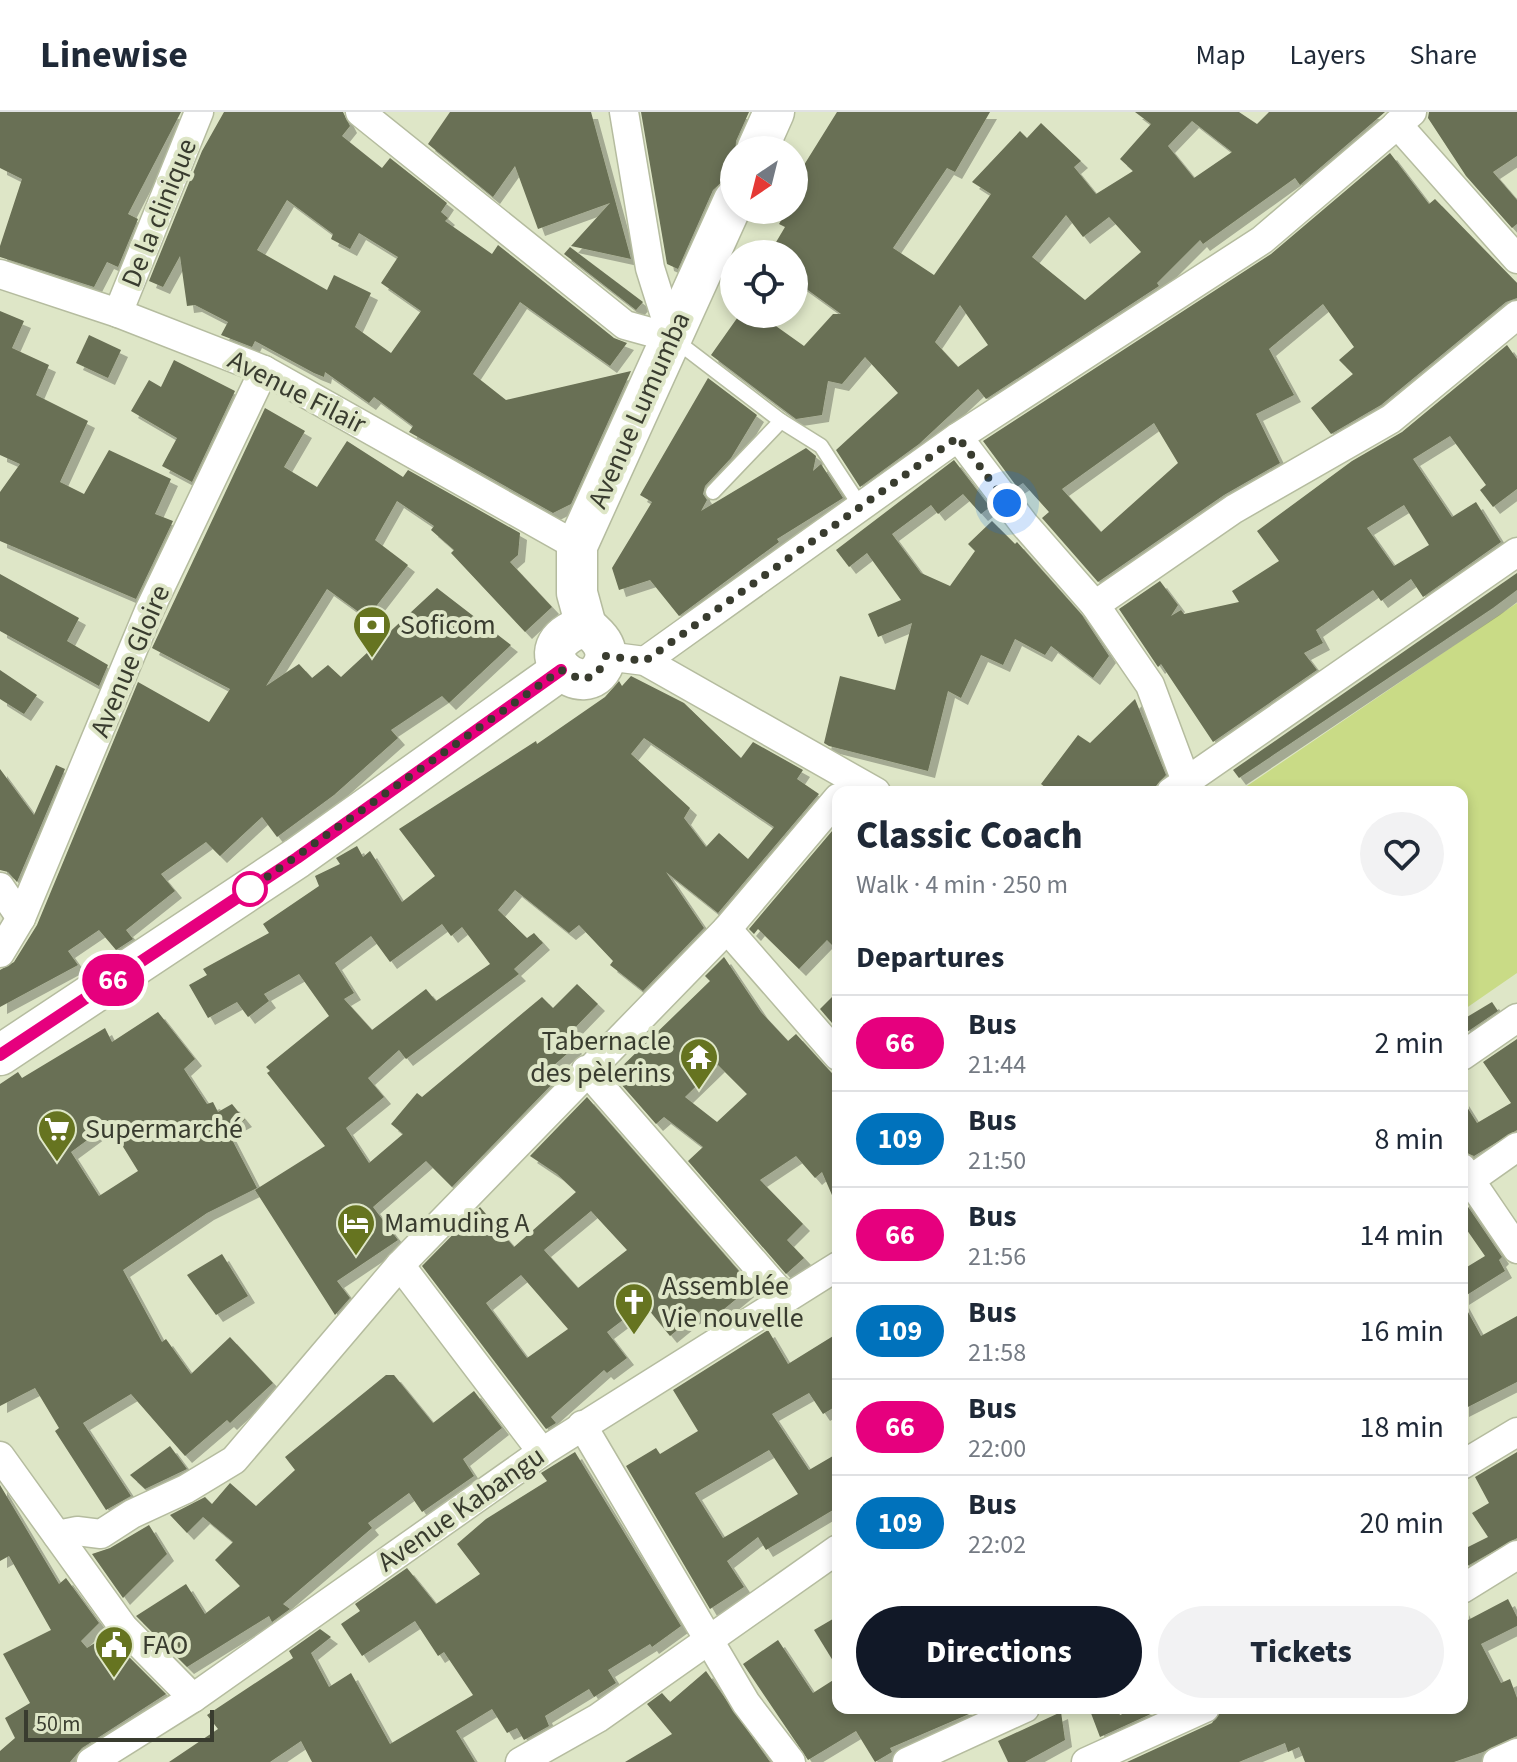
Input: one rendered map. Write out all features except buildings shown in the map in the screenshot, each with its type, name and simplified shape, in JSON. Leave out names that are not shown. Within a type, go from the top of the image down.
[{"type":"main road","points":[[763,136],[774,112]]},
{"type":"main road","name":"Avenue Lumumba","points":[[596,641],[577,593],[577,546],[723,224]]},
{"type":"main road","points":[[0,1055],[297,858],[561,670],[556,647],[562,637],[596,641]]},
{"type":"street","name":"De la clinique","points":[[118,313],[199,112]]},
{"type":"street","points":[[360,112],[625,325],[672,338]]},
{"type":"street","points":[[624,112],[650,268],[672,338]]},
{"type":"street","points":[[645,661],[958,437],[1262,240],[1404,118],[1517,259]]},
{"type":"street","name":"Avenue Filair","points":[[3,282],[118,313],[264,370],[577,546]]},
{"type":"street","points":[[1095,605],[1234,509],[1391,419],[1517,315]]},
{"type":"street","name":"Avenue Gloire","points":[[0,953],[21,918],[149,611],[264,370]]},
{"type":"street","points":[[958,437],[1024,524],[1095,605],[1150,685],[1180,786]]},
{"type":"street","points":[[1185,786],[1517,552]]},
{"type":"street","points":[[596,641],[645,661],[847,786]]},
{"type":"street","points":[[57,1535],[77,1531],[101,1534],[132,1514],[186,1489],[234,1460],[400,1265],[586,1070],[727,929],[832,813]]},
{"type":"street","points":[[0,887],[21,918]]},
{"type":"street","points":[[727,929],[832,1049]]},
{"type":"street","points":[[1468,1052],[1517,1018]]},
{"type":"street","points":[[586,1070],[785,1298]]},
{"type":"street","points":[[1468,1173],[1517,1147]]},
{"type":"street","points":[[1468,1177],[1517,1249]]},
{"type":"street","points":[[400,1265],[542,1452]]},
{"type":"street","name":"Avenue Kabangu","points":[[91,1762],[193,1698],[582,1425],[832,1270]]},
{"type":"street","points":[[582,1425],[746,1703],[791,1762]]},
{"type":"street","points":[[1468,1461],[1517,1432]]},
{"type":"street","points":[[0,1456],[123,1627],[193,1698]]},
{"type":"street","points":[[520,1762],[598,1718],[832,1553]]},
{"type":"street","points":[[1468,1585],[1517,1555]]},
{"type":"street","points":[[907,1762],[1012,1714]]},
{"type":"street","points":[[1086,1762],[1192,1714]]},
{"type":"street","points":[[1497,1762],[1517,1753]]},
{"type":"lane","points":[[672,338],[781,421],[821,446],[861,507]]},
{"type":"lane","points":[[713,492],[781,421]]},
{"type":"green space","points":[[1517,603],[1517,973],[1468,1007],[1468,786],[1247,786]]},
{"type":"bus line","name":"66","points":[[0,1055],[297,858],[561,670]]},
{"type":"place","name":"Soficom","points":[[372,659]]},
{"type":"place","name":"Tabernacle des pèlerins","points":[[699,1091]]},
{"type":"place","name":"Supermarché","points":[[57,1163]]},
{"type":"place","name":"Mamuding A","points":[[356,1257]]},
{"type":"place","name":"Assemblée Vie nouvelle","points":[[634,1336]]},
{"type":"place","name":"FAO","points":[[114,1679]]},
{"type":"route","points":[[250,889],[247,891],[513,707],[561,670],[570,678],[582,680],[594,676],[606,656],[645,661],[958,437],[1007,503]]}]
